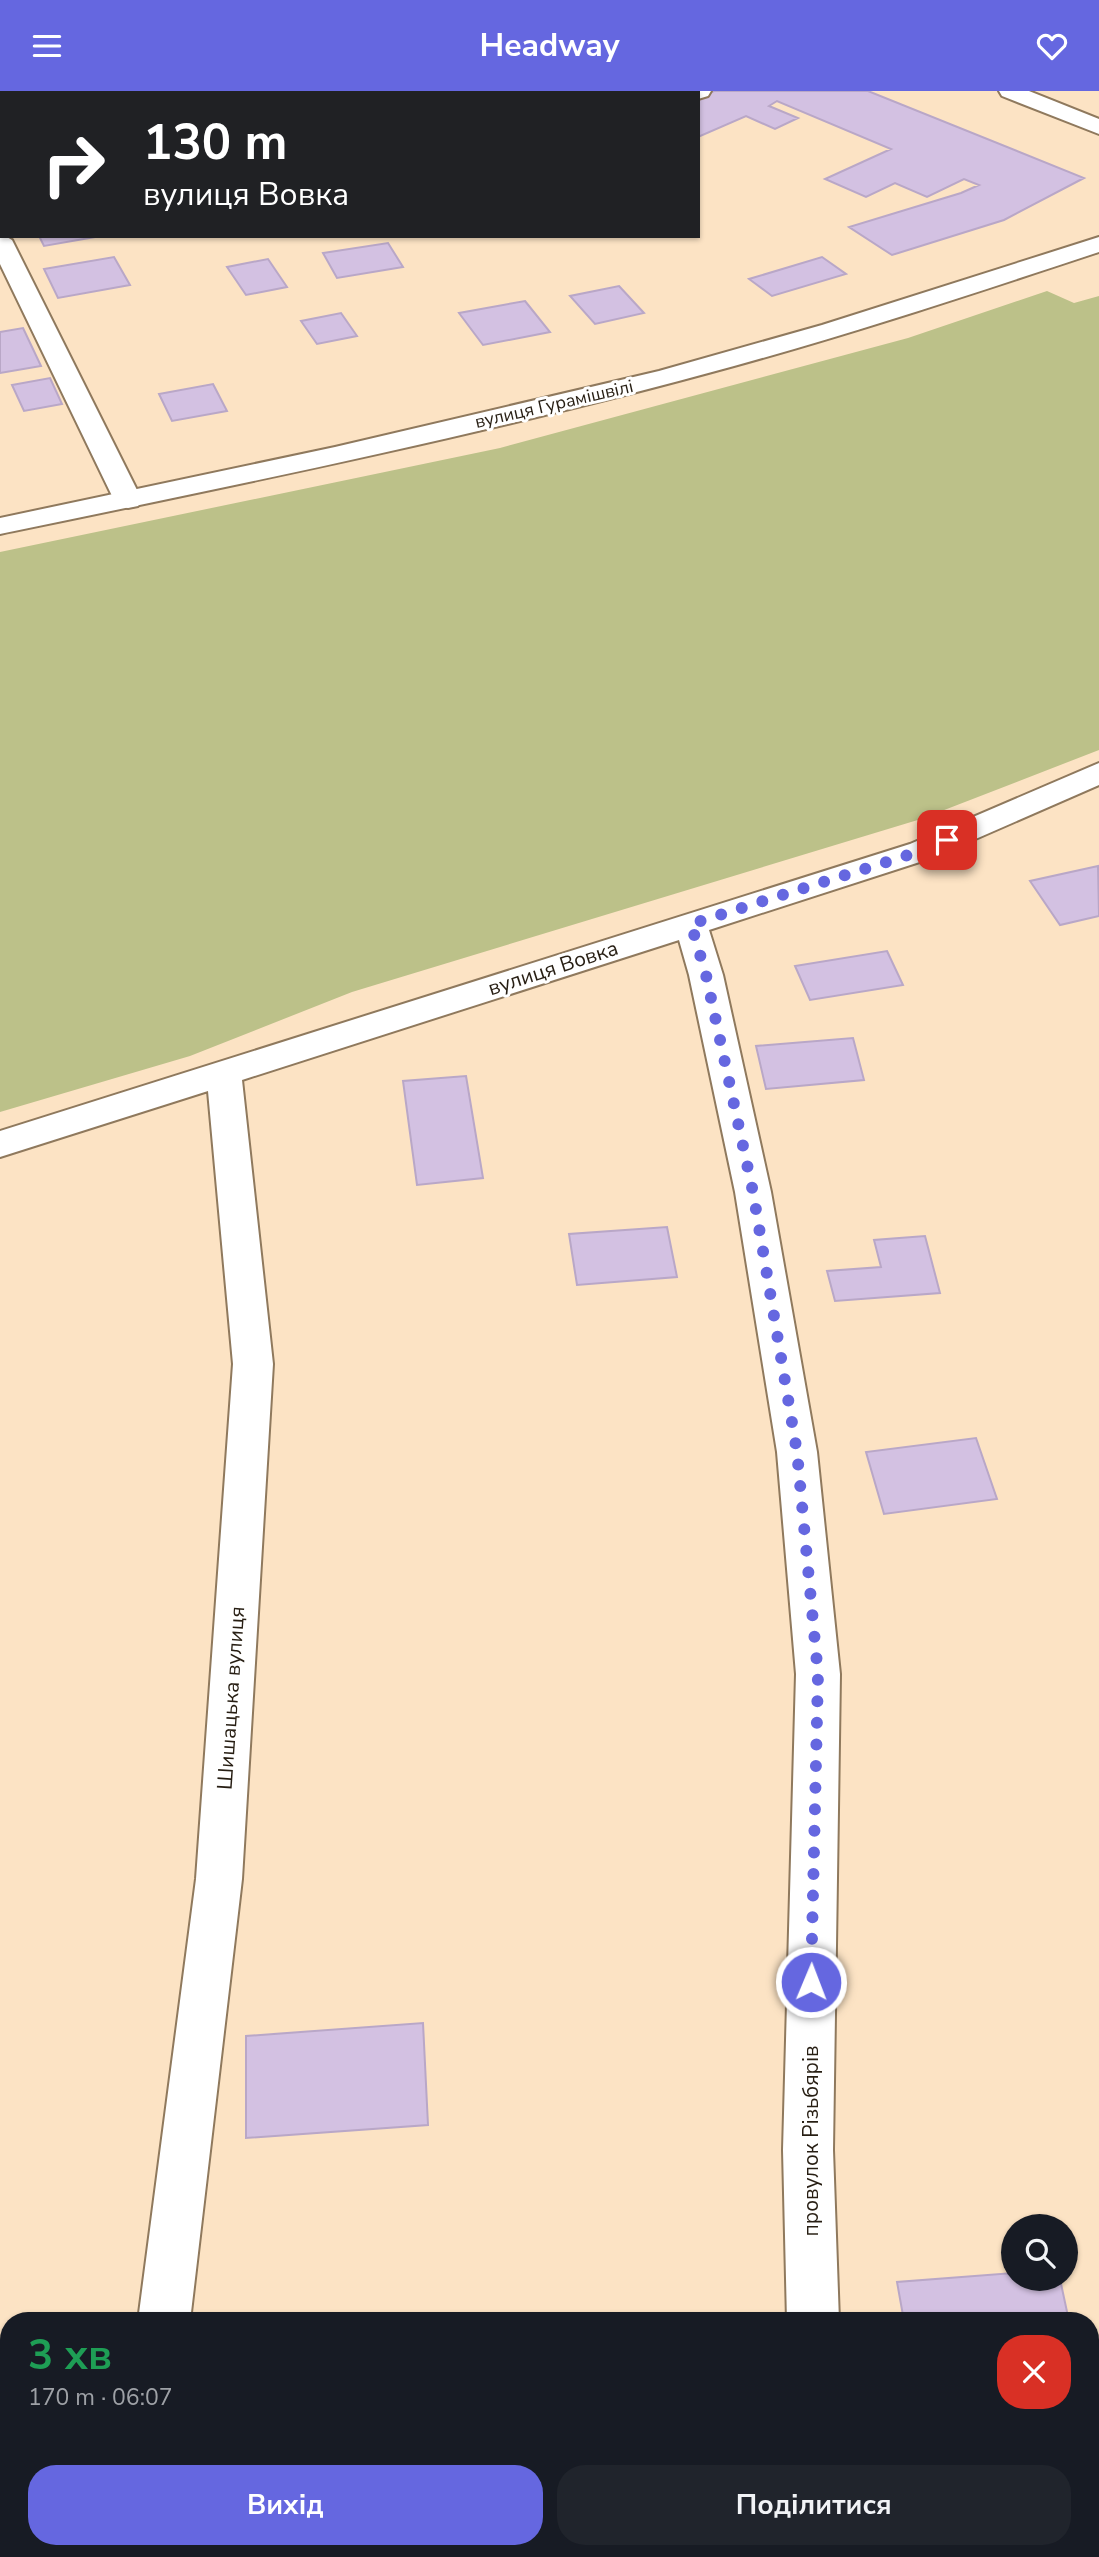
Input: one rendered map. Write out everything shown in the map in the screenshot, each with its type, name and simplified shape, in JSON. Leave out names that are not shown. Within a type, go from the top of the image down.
[{"type":"street","points":[[1010,91],[1099,127]]},
{"type":"street","points":[[0,240],[128,500]]},
{"type":"street","name":"вулиця Гурамішвілі","points":[[0,526],[436,432],[669,376],[864,321],[1099,244]]},
{"type":"street","name":"вулиця Вовка","points":[[0,1145],[921,851],[1099,773]]},
{"type":"street","name":"провулок Різьбярів","points":[[691,924],[706,975],[753,1192],[797,1452],[818,1674],[808,2150],[813,2312]]},
{"type":"street","name":"Шишацька вулиця","points":[[165,2312],[219,1879],[253,1364],[224,1073]]},
{"type":"green space","points":[[1047,291],[1074,303],[1099,296],[1099,750],[921,819],[352,992],[190,1056],[0,1112],[0,552],[500,448],[908,338]]},
{"type":"building","points":[[714,91],[868,91],[1084,178],[1004,220],[892,255],[849,227],[979,185],[964,179],[927,197],[895,183],[866,197],[825,179],[891,149],[777,101],[769,106],[798,118],[775,129],[746,116],[700,136],[700,97]]},
{"type":"building","points":[[40,238],[90,238],[44,246]]},
{"type":"building","points":[[388,243],[403,267],[337,278],[323,253]]},
{"type":"building","points":[[114,257],[130,285],[58,298],[44,269]]},
{"type":"building","points":[[822,257],[846,274],[772,296],[749,279]]},
{"type":"building","points":[[268,259],[287,287],[246,295],[227,267]]},
{"type":"building","points":[[619,286],[644,313],[595,324],[570,296]]},
{"type":"building","points":[[525,301],[550,332],[483,345],[459,313]]},
{"type":"building","points":[[341,313],[357,336],[317,344],[301,321]]},
{"type":"building","points":[[23,328],[41,366],[0,373],[0,332]]},
{"type":"building","points":[[50,378],[62,404],[24,411],[12,385]]},
{"type":"building","points":[[213,384],[227,411],[172,421],[159,394]]},
{"type":"building","points":[[1098,866],[1099,916],[1060,925],[1030,881]]},
{"type":"building","points":[[887,951],[903,985],[810,1000],[795,966]]},
{"type":"building","points":[[853,1038],[864,1080],[766,1089],[756,1046]]},
{"type":"building","points":[[466,1076],[483,1178],[417,1185],[403,1081]]},
{"type":"building","points":[[667,1227],[677,1277],[577,1285],[569,1234]]},
{"type":"building","points":[[925,1236],[940,1293],[835,1301],[827,1271],[881,1267],[874,1240]]},
{"type":"building","points":[[976,1438],[997,1499],[884,1514],[866,1452]]},
{"type":"building","points":[[423,2023],[428,2125],[246,2138],[246,2036]]},
{"type":"building","points":[[1001,2274],[1001,2291],[1063,2291],[1067,2312],[902,2312],[897,2282]]},
{"type":"route","points":[[811,1982],[818,1674],[797,1452],[753,1192],[706,975],[691,924],[921,851],[947,840]]}]
